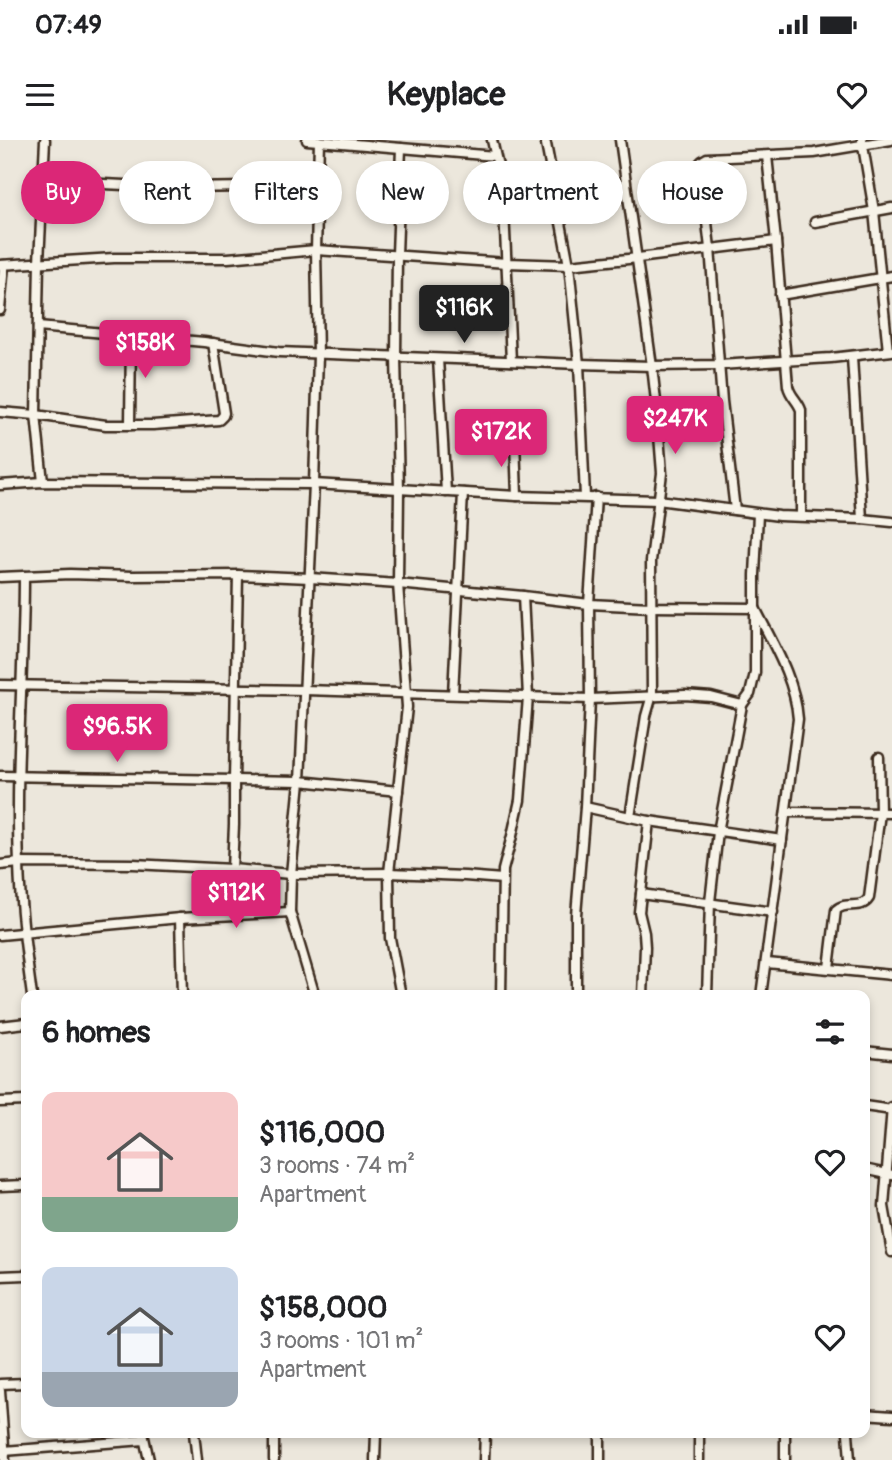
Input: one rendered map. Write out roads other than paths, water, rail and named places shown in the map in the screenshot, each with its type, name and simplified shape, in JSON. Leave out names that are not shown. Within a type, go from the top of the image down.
[{"type":"street","points":[[44,161],[46,140]]},
{"type":"street","points":[[307,140],[495,156]]},
{"type":"street","points":[[492,140],[503,188],[512,361]]},
{"type":"street","points":[[620,140],[652,366],[662,473],[652,561],[652,695],[629,817]]},
{"type":"street","points":[[735,510],[719,365],[701,174],[702,160],[822,152],[863,142],[891,140]]},
{"type":"street","points":[[318,161],[319,141]]},
{"type":"street","points":[[38,327],[131,334],[318,355],[579,364],[719,365],[852,357],[890,351],[863,142]]},
{"type":"street","points":[[546,144],[569,265],[579,364],[585,497]]},
{"type":"street","points":[[400,990],[390,938],[389,873],[407,719],[398,584],[396,357],[401,148]]},
{"type":"street","points":[[767,156],[789,391],[800,410],[801,516]]},
{"type":"street","points":[[105,184],[229,187]]},
{"type":"street","points":[[815,222],[892,208]]},
{"type":"street","points":[[41,224],[36,415],[43,482]]},
{"type":"street","points":[[313,990],[290,912],[300,782],[314,484],[318,355],[316,224]]},
{"type":"street","points":[[0,310],[2,265],[134,257],[228,258],[316,250],[569,265],[776,241]]},
{"type":"street","points":[[780,295],[892,276]]},
{"type":"street","points":[[130,425],[131,334]]},
{"type":"street","points":[[0,412],[96,424],[130,425],[222,419],[224,413],[213,343]]},
{"type":"street","points":[[852,357],[862,519]]},
{"type":"street","points":[[438,359],[446,492]]},
{"type":"street","points":[[515,441],[517,496]]},
{"type":"street","points":[[0,485],[43,482],[314,484],[517,496],[658,500],[758,513],[892,522]]},
{"type":"street","points":[[453,694],[463,493]]},
{"type":"street","points":[[576,990],[576,915],[585,807],[590,699],[589,604],[596,497]]},
{"type":"street","points":[[707,990],[710,902],[718,832],[742,705],[750,694],[754,680],[758,513]]},
{"type":"street","points":[[0,577],[70,574],[238,575],[398,584],[589,604],[755,608]]},
{"type":"street","points":[[232,869],[238,575]]},
{"type":"street","points":[[24,576],[18,776],[19,863],[23,932],[31,990]]},
{"type":"street","points":[[501,990],[502,878],[520,800],[528,697],[523,596]]},
{"type":"street","points":[[755,608],[787,671],[797,706],[798,730],[762,990]]},
{"type":"street","points":[[0,685],[305,690],[590,699],[697,695],[742,705]]},
{"type":"street","points":[[829,968],[836,910],[843,905],[864,904],[869,898],[880,813],[879,757]]},
{"type":"street","points":[[0,776],[300,782],[398,791]]},
{"type":"street","points":[[585,807],[649,821],[782,840]]},
{"type":"street","points":[[786,811],[892,813]]},
{"type":"street","points":[[643,990],[645,933],[639,912],[649,821]]},
{"type":"street","points":[[0,865],[120,864],[291,874],[389,873],[502,878]]},
{"type":"street","points":[[641,894],[773,912]]},
{"type":"street","points":[[0,935],[180,918],[290,912]]},
{"type":"street","points":[[180,918],[182,990]]},
{"type":"street","points":[[767,962],[892,975]]},
{"type":"street","points":[[0,1026],[21,1024]]},
{"type":"street","points":[[870,1052],[892,1054]]},
{"type":"street","points":[[0,1102],[21,1101]]},
{"type":"street","points":[[870,1107],[892,1109],[889,1174],[884,1206],[892,1252]]},
{"type":"street","points":[[870,1170],[889,1174]]},
{"type":"street","points":[[0,1186],[21,1185]]},
{"type":"street","points":[[0,1276],[21,1275]]},
{"type":"street","points":[[0,1384],[21,1383]]},
{"type":"street","points":[[0,1390],[4,1455],[135,1438]]},
{"type":"street","points":[[870,1414],[892,1416]]},
{"type":"street","points":[[143,1438],[149,1460]]},
{"type":"street","points":[[195,1438],[197,1460]]},
{"type":"street","points":[[274,1438],[274,1460]]},
{"type":"street","points":[[375,1460],[376,1438]]},
{"type":"street","points":[[484,1460],[485,1438]]},
{"type":"street","points":[[600,1438],[600,1460]]},
{"type":"street","points":[[699,1438],[699,1460]]},
{"type":"street","points":[[785,1438],[785,1460]]},
{"type":"street","points":[[848,1438],[850,1460]]}]
